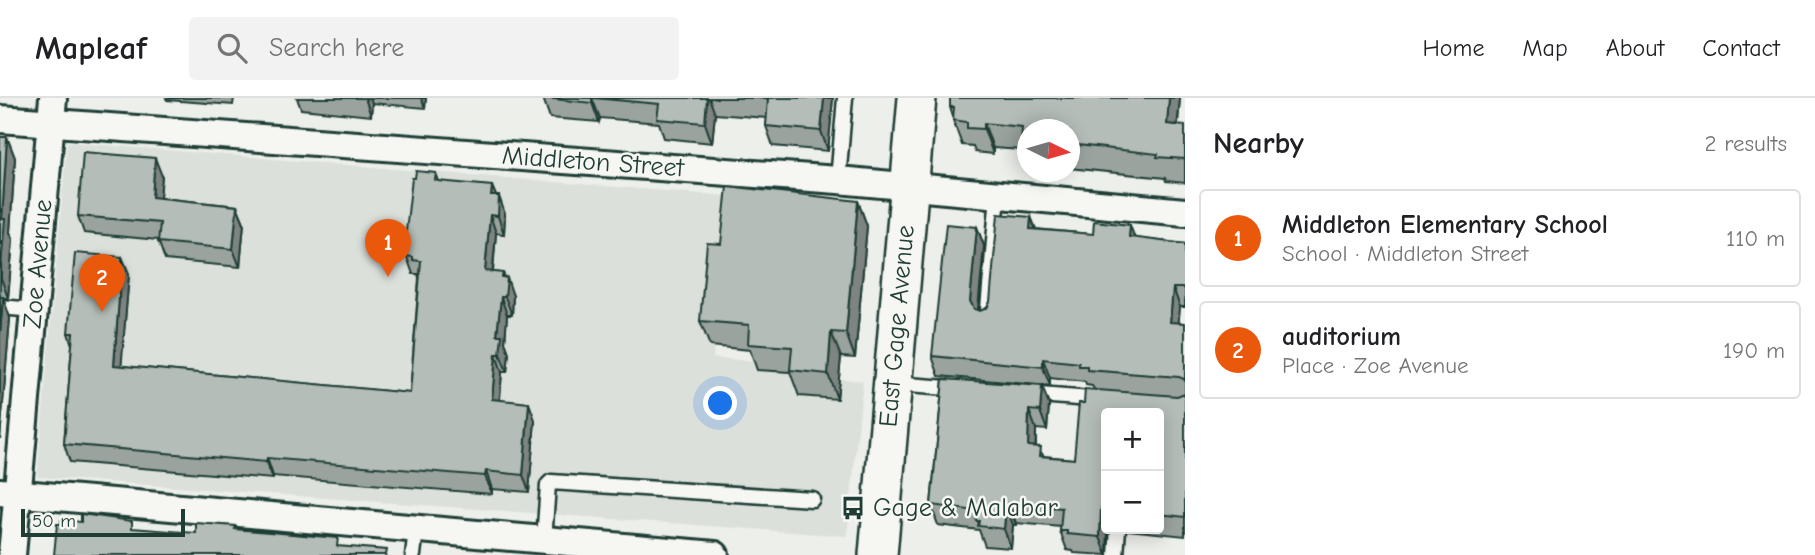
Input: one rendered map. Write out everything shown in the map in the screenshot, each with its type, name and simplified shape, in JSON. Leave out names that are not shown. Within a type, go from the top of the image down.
[{"type":"main road","name":"East Gage Avenue","points":[[877,555],[917,98]]},
{"type":"street","name":"Middleton Street","points":[[0,119],[52,111],[1185,212]]},
{"type":"street","name":"Zoe Avenue","points":[[12,555],[9,493],[34,310],[52,111]]},
{"type":"street","points":[[9,493],[415,542],[544,540],[715,555]]},
{"type":"lane","points":[[838,180],[845,98]]},
{"type":"lane","points":[[986,321],[998,194]]},
{"type":"lane","points":[[0,307],[34,310]]},
{"type":"lane","points":[[892,384],[976,390]]},
{"type":"lane","points":[[1018,393],[1115,401]]},
{"type":"lane","points":[[544,540],[548,485],[551,482],[812,499]]},
{"type":"lane","points":[[1116,555],[1118,534]]},
{"type":"shaded area","points":[[67,142],[727,196],[713,358],[793,364],[792,374],[863,381],[847,536],[37,477]]},
{"type":"building","points":[[543,98],[592,98],[592,103]]},
{"type":"building","points":[[593,98],[707,98],[705,123],[657,119],[659,104]]},
{"type":"building","points":[[757,98],[824,98],[821,131],[766,126],[768,99]]},
{"type":"building","points":[[950,98],[1169,98],[1167,124],[1185,126],[1185,159],[1080,145],[1080,119],[1017,119],[1017,126],[984,123],[984,129],[967,128],[967,122],[953,120],[954,107],[950,107]]},
{"type":"building","points":[[0,137],[7,137],[0,278]]},
{"type":"building","points":[[83,152],[155,158],[152,197],[237,206],[233,249],[158,242],[160,223],[78,216]]},
{"type":"building","points":[[416,171],[436,173],[435,180],[438,181],[492,186],[491,196],[499,196],[498,216],[490,215],[485,271],[503,273],[502,277],[507,278],[505,297],[501,297],[497,335],[502,335],[500,354],[496,354],[492,399],[529,403],[523,475],[486,471],[485,476],[267,458],[266,462],[64,444],[73,333],[68,333],[75,253],[122,257],[114,365],[410,393],[421,261],[406,256],[407,249],[404,249],[412,178],[415,178]]},
{"type":"building","points":[[727,186],[858,201],[846,333],[831,332],[828,374],[790,370],[792,347],[748,344],[749,325],[700,321],[707,243],[721,244]]},
{"type":"building","points":[[998,214],[1031,217],[1030,229],[1093,234],[1094,221],[1130,225],[1129,237],[1185,244],[1185,288],[1173,288],[1170,322],[1185,323],[1185,381],[1179,377],[1087,370],[1087,366],[1079,366],[1079,363],[1043,359],[1043,367],[932,356],[946,224],[977,227],[970,301],[974,309],[980,311],[987,308],[990,302]]},
{"type":"building","points":[[0,297],[3,297],[0,333]]},
{"type":"building","points":[[943,379],[1042,386],[1040,411],[1029,410],[1028,446],[1041,447],[1040,456],[1074,459],[1079,403],[1084,403],[1085,389],[1177,396],[1185,393],[1185,517],[1164,515],[1164,408],[1101,408],[1100,537],[1060,531],[1062,508],[1009,503],[1009,506],[1006,506],[1004,529],[978,526],[977,511],[931,505]]},
{"type":"building","points":[[81,514],[132,521],[132,528],[196,533],[196,523],[236,526],[235,529],[338,538],[337,546],[387,550],[386,555],[54,555],[57,524],[61,524],[61,520],[81,522]]},
{"type":"place","name":"Middleton Elementary School","points":[[388,277]]},
{"type":"place","name":"auditorium","points":[[102,312]]},
{"type":"place","name":"Gage & Malabar","points":[[853,508]]}]
